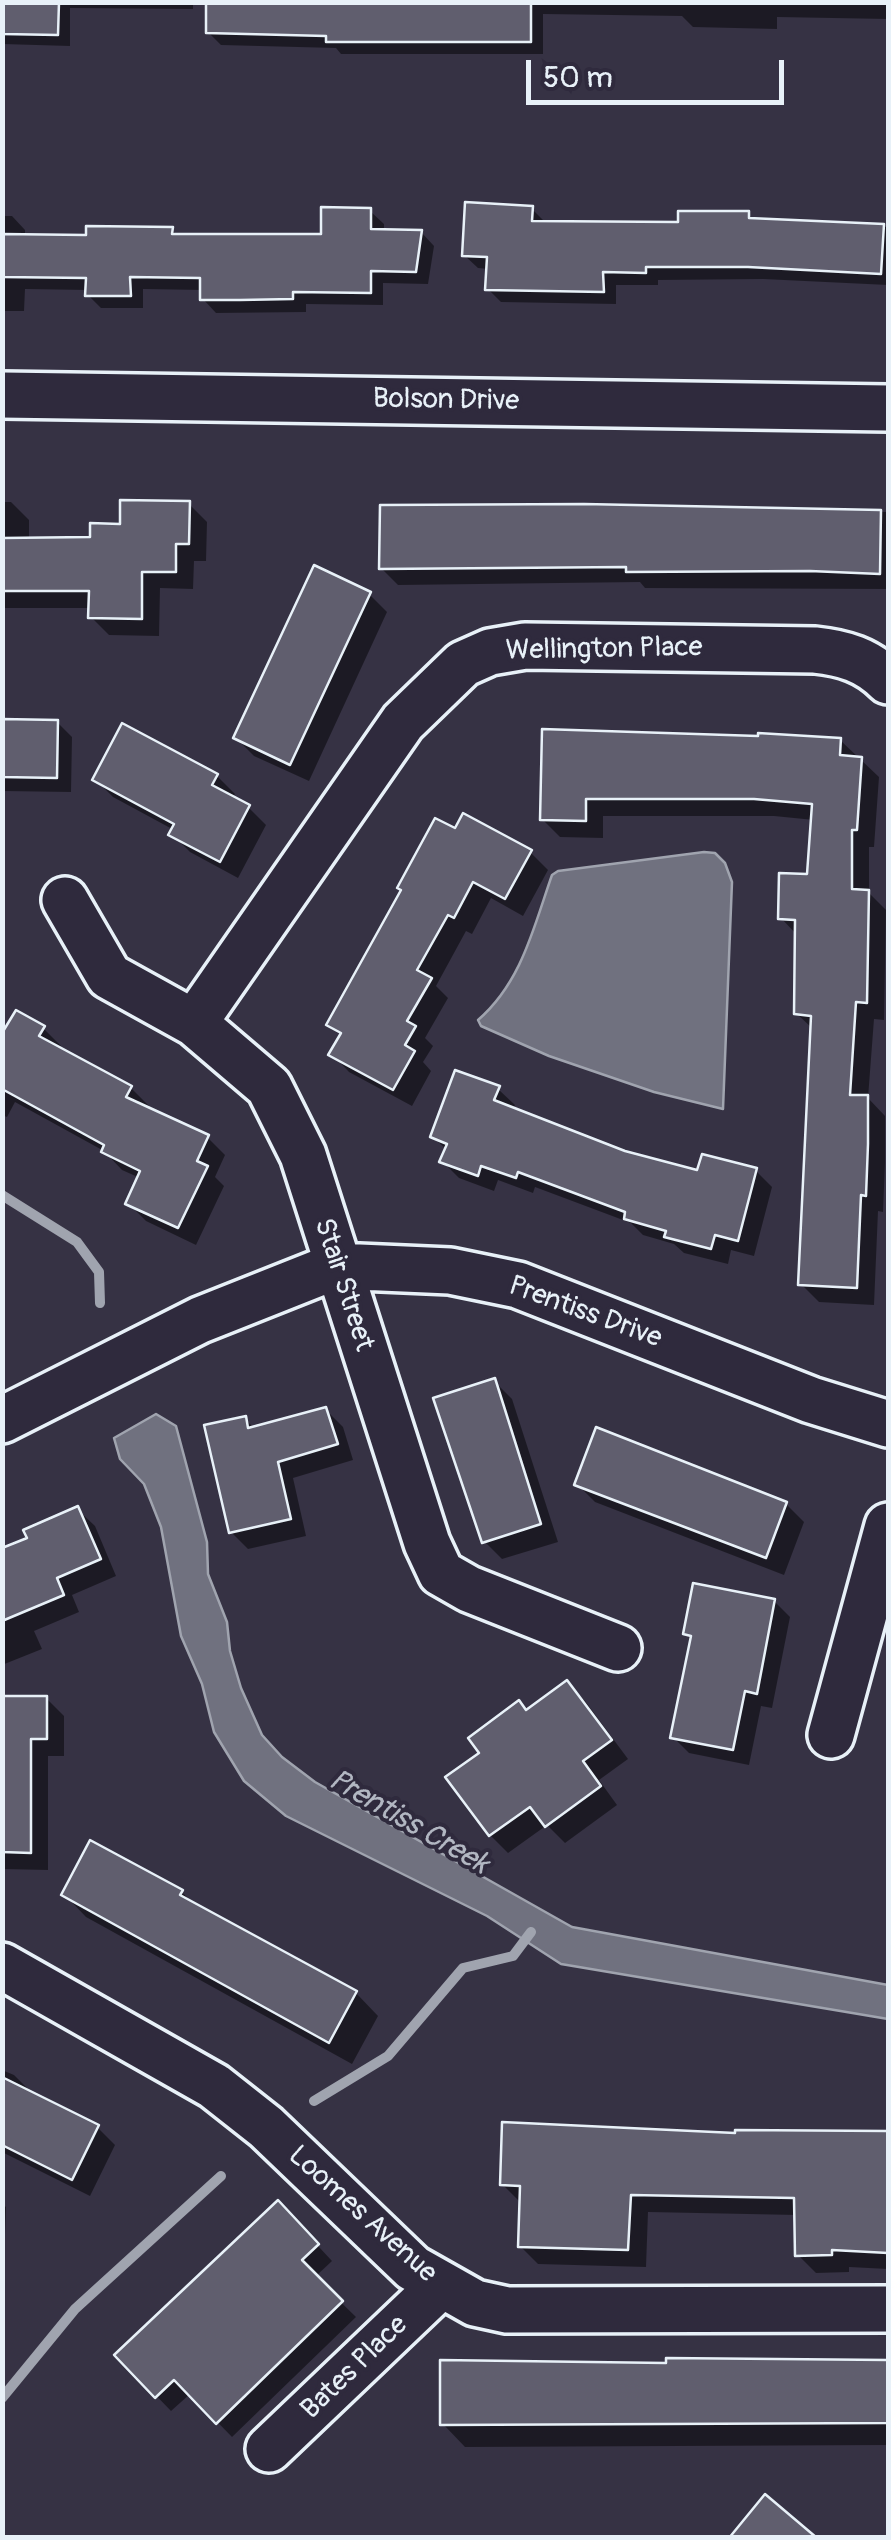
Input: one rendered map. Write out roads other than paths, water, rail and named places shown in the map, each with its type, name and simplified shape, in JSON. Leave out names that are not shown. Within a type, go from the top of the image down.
[{"type":"street","name":"Bolson Drive","points":[[2,395],[888,408]]},
{"type":"street","name":"Wellington Place","points":[[194,1023],[403,722],[463,664],[490,652],[524,646],[814,650],[854,657],[873,666],[888,681]]},
{"type":"street","name":"Stair Street","points":[[65,900],[109,976],[194,1023],[269,1087],[302,1155],[440,1573],[469,1589],[618,1648]]},
{"type":"street","name":"Prentiss Drive","points":[[2,1420],[200,1320],[336,1266],[450,1271],[518,1285],[811,1400],[888,1424]]},
{"type":"street","points":[[831,1735],[888,1526]]},
{"type":"street","name":"Loomes Avenue","points":[[2,1966],[214,2086],[266,2127],[413,2268],[475,2303],[507,2310],[888,2310]]},
{"type":"street","name":"Bates Place","points":[[269,2449],[440,2286]]},
{"type":"water","points":[[715,853],[725,863],[732,882],[723,1109],[654,1092],[549,1056],[481,1026],[478,1020],[506,988],[525,952],[552,875],[558,871]]},
{"type":"water","points":[[156,1414],[176,1426],[207,1542],[208,1574],[227,1622],[230,1651],[241,1688],[262,1735],[282,1757],[315,1782],[572,1927],[888,1985],[888,2019],[561,1964],[487,1916],[286,1816],[244,1781],[214,1732],[202,1684],[181,1636],[161,1527],[144,1484],[120,1459],[114,1438]]},
{"type":"waterway","name":"Prentiss Creek","points":[[2,1195],[77,1242],[99,1272],[100,1303]]},
{"type":"waterway","points":[[314,2101],[388,2056],[463,1968],[513,1956],[531,1932]]},
{"type":"waterway","points":[[2,2398],[75,2309],[221,2176]]}]
